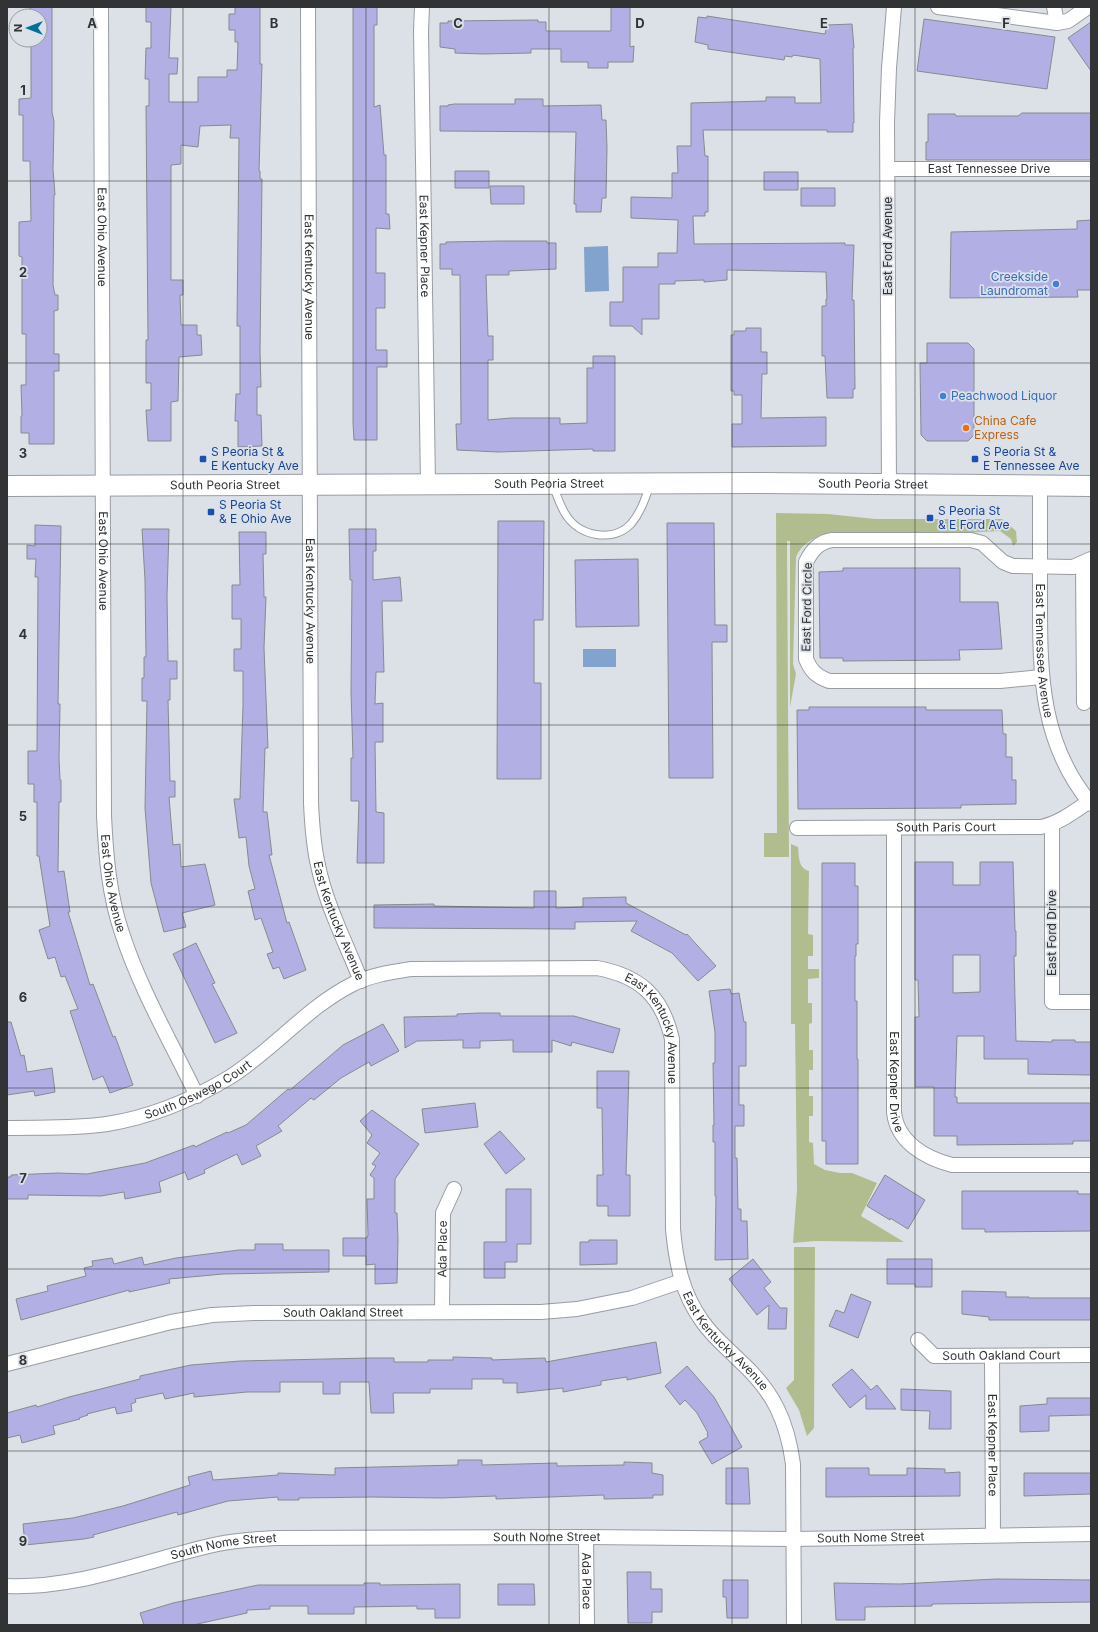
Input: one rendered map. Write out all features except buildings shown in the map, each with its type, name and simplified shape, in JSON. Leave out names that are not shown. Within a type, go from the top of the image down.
[{"type":"main road","name":"South Peoria Street","points":[[7,486],[789,483],[889,486],[1091,486]]},
{"type":"street","name":"East Ohio Avenue","points":[[101,7],[102,486],[105,851],[111,892],[122,932],[136,971],[197,1096]]},
{"type":"street","name":"East Kentucky Avenue","points":[[308,7],[311,803],[313,836],[318,866],[326,895],[360,981],[386,973],[411,970],[597,968],[617,972],[636,981],[649,992],[662,1008],[668,1023],[672,1040],[673,1229],[676,1257],[682,1282],[689,1299],[702,1321],[718,1341],[761,1382],[774,1400],[784,1421],[790,1442],[793,1464],[794,1625]]},
{"type":"street","name":"East Kepner Place","points":[[422,7],[421,32],[428,484]]},
{"type":"street","name":"East Ford Avenue","points":[[889,486],[889,68],[894,7]]},
{"type":"street","points":[[938,7],[1057,23],[1068,21],[1088,7]]},
{"type":"street","points":[[1054,7],[1057,23]]},
{"type":"street","name":"East Tennessee Drive","points":[[888,169],[1091,169]]},
{"type":"street","name":"East Tennessee Avenue","points":[[1040,486],[1041,677],[1054,740],[1067,767],[1090,802]]},
{"type":"street","name":"East Ford Circle","points":[[1041,677],[1000,681],[829,681],[818,677],[810,669],[806,659],[806,562],[811,552],[819,544],[827,540],[971,540],[982,543],[1002,562],[1013,566],[1040,568],[1073,567],[1087,561]]},
{"type":"street","points":[[1084,703],[1087,561]]},
{"type":"street","name":"South Paris Court","points":[[797,828],[1041,827],[1052,825],[1090,802]]},
{"type":"street","name":"East Ford Drive","points":[[1052,825],[1052,1002],[1091,1002]]},
{"type":"street","name":"East Kepner Drive","points":[[894,828],[894,1112],[899,1132],[908,1143],[938,1161],[952,1165],[1091,1165]]},
{"type":"street","name":"South Oswego Court","points":[[7,1128],[74,1127],[106,1124],[137,1118],[197,1096],[237,1071],[331,996],[360,981]]},
{"type":"street","name":"Ada Place","points":[[442,1312],[443,1213],[454,1189]]},
{"type":"street","name":"South Oakland Street","points":[[7,1364],[172,1322],[212,1315],[254,1313],[540,1312],[577,1309],[632,1298],[682,1282]]},
{"type":"street","name":"South Oakland Court","points":[[918,1340],[934,1356],[1091,1355]]},
{"type":"street","name":"East Kepner Place","points":[[992,1356],[993,1535]]},
{"type":"street","name":"South Nome Street","points":[[7,1586],[79,1580],[217,1544],[246,1539],[586,1536],[794,1539],[1091,1534]]},
{"type":"street","name":"Ada Place","points":[[586,1536],[587,1625]]},
{"type":"lane","points":[[552,484],[566,515],[576,526],[585,531],[600,535],[620,531],[629,525],[643,506],[650,484]]},
{"type":"green space","points":[[776,513],[828,514],[875,519],[1002,519],[1016,531],[1017,542],[1013,546],[1011,539],[1000,531],[821,535],[806,543],[796,557],[793,664],[796,674],[790,707],[790,541],[787,541],[789,857],[764,857],[764,833],[777,833]]},
{"type":"green space","points":[[791,844],[798,847],[801,864],[809,871],[808,934],[813,935],[813,956],[808,956],[808,969],[819,969],[819,978],[808,979],[808,1003],[812,1003],[812,1023],[809,1024],[809,1050],[813,1050],[813,1070],[809,1070],[809,1096],[813,1096],[813,1116],[809,1116],[809,1142],[813,1143],[814,1164],[825,1170],[840,1173],[852,1173],[877,1183],[861,1216],[904,1242],[815,1241],[793,1243],[797,1190],[795,1024],[791,1024]]},
{"type":"green space","points":[[794,1247],[815,1247],[814,1428],[807,1436],[799,1410],[786,1388],[794,1380]]},
{"type":"water","points":[[608,246],[609,291],[585,292],[584,247]]},
{"type":"water","points":[[583,649],[616,649],[616,667],[583,667]]},
{"type":"place","name":"Creekside Laundromat","points":[[1056,284]]},
{"type":"place","name":"Peachwood Liquor","points":[[943,396]]},
{"type":"place","name":"China Cafe Express","points":[[966,428]]},
{"type":"place","name":"S Peoria St & E Kentucky Ave","points":[[203,459]]},
{"type":"place","name":"S Peoria St & E Tennessee Ave","points":[[975,459]]},
{"type":"place","name":"S Peoria St & E Ohio Ave","points":[[211,512]]},
{"type":"place","name":"S Peoria St & E Ford Ave","points":[[930,518]]}]
